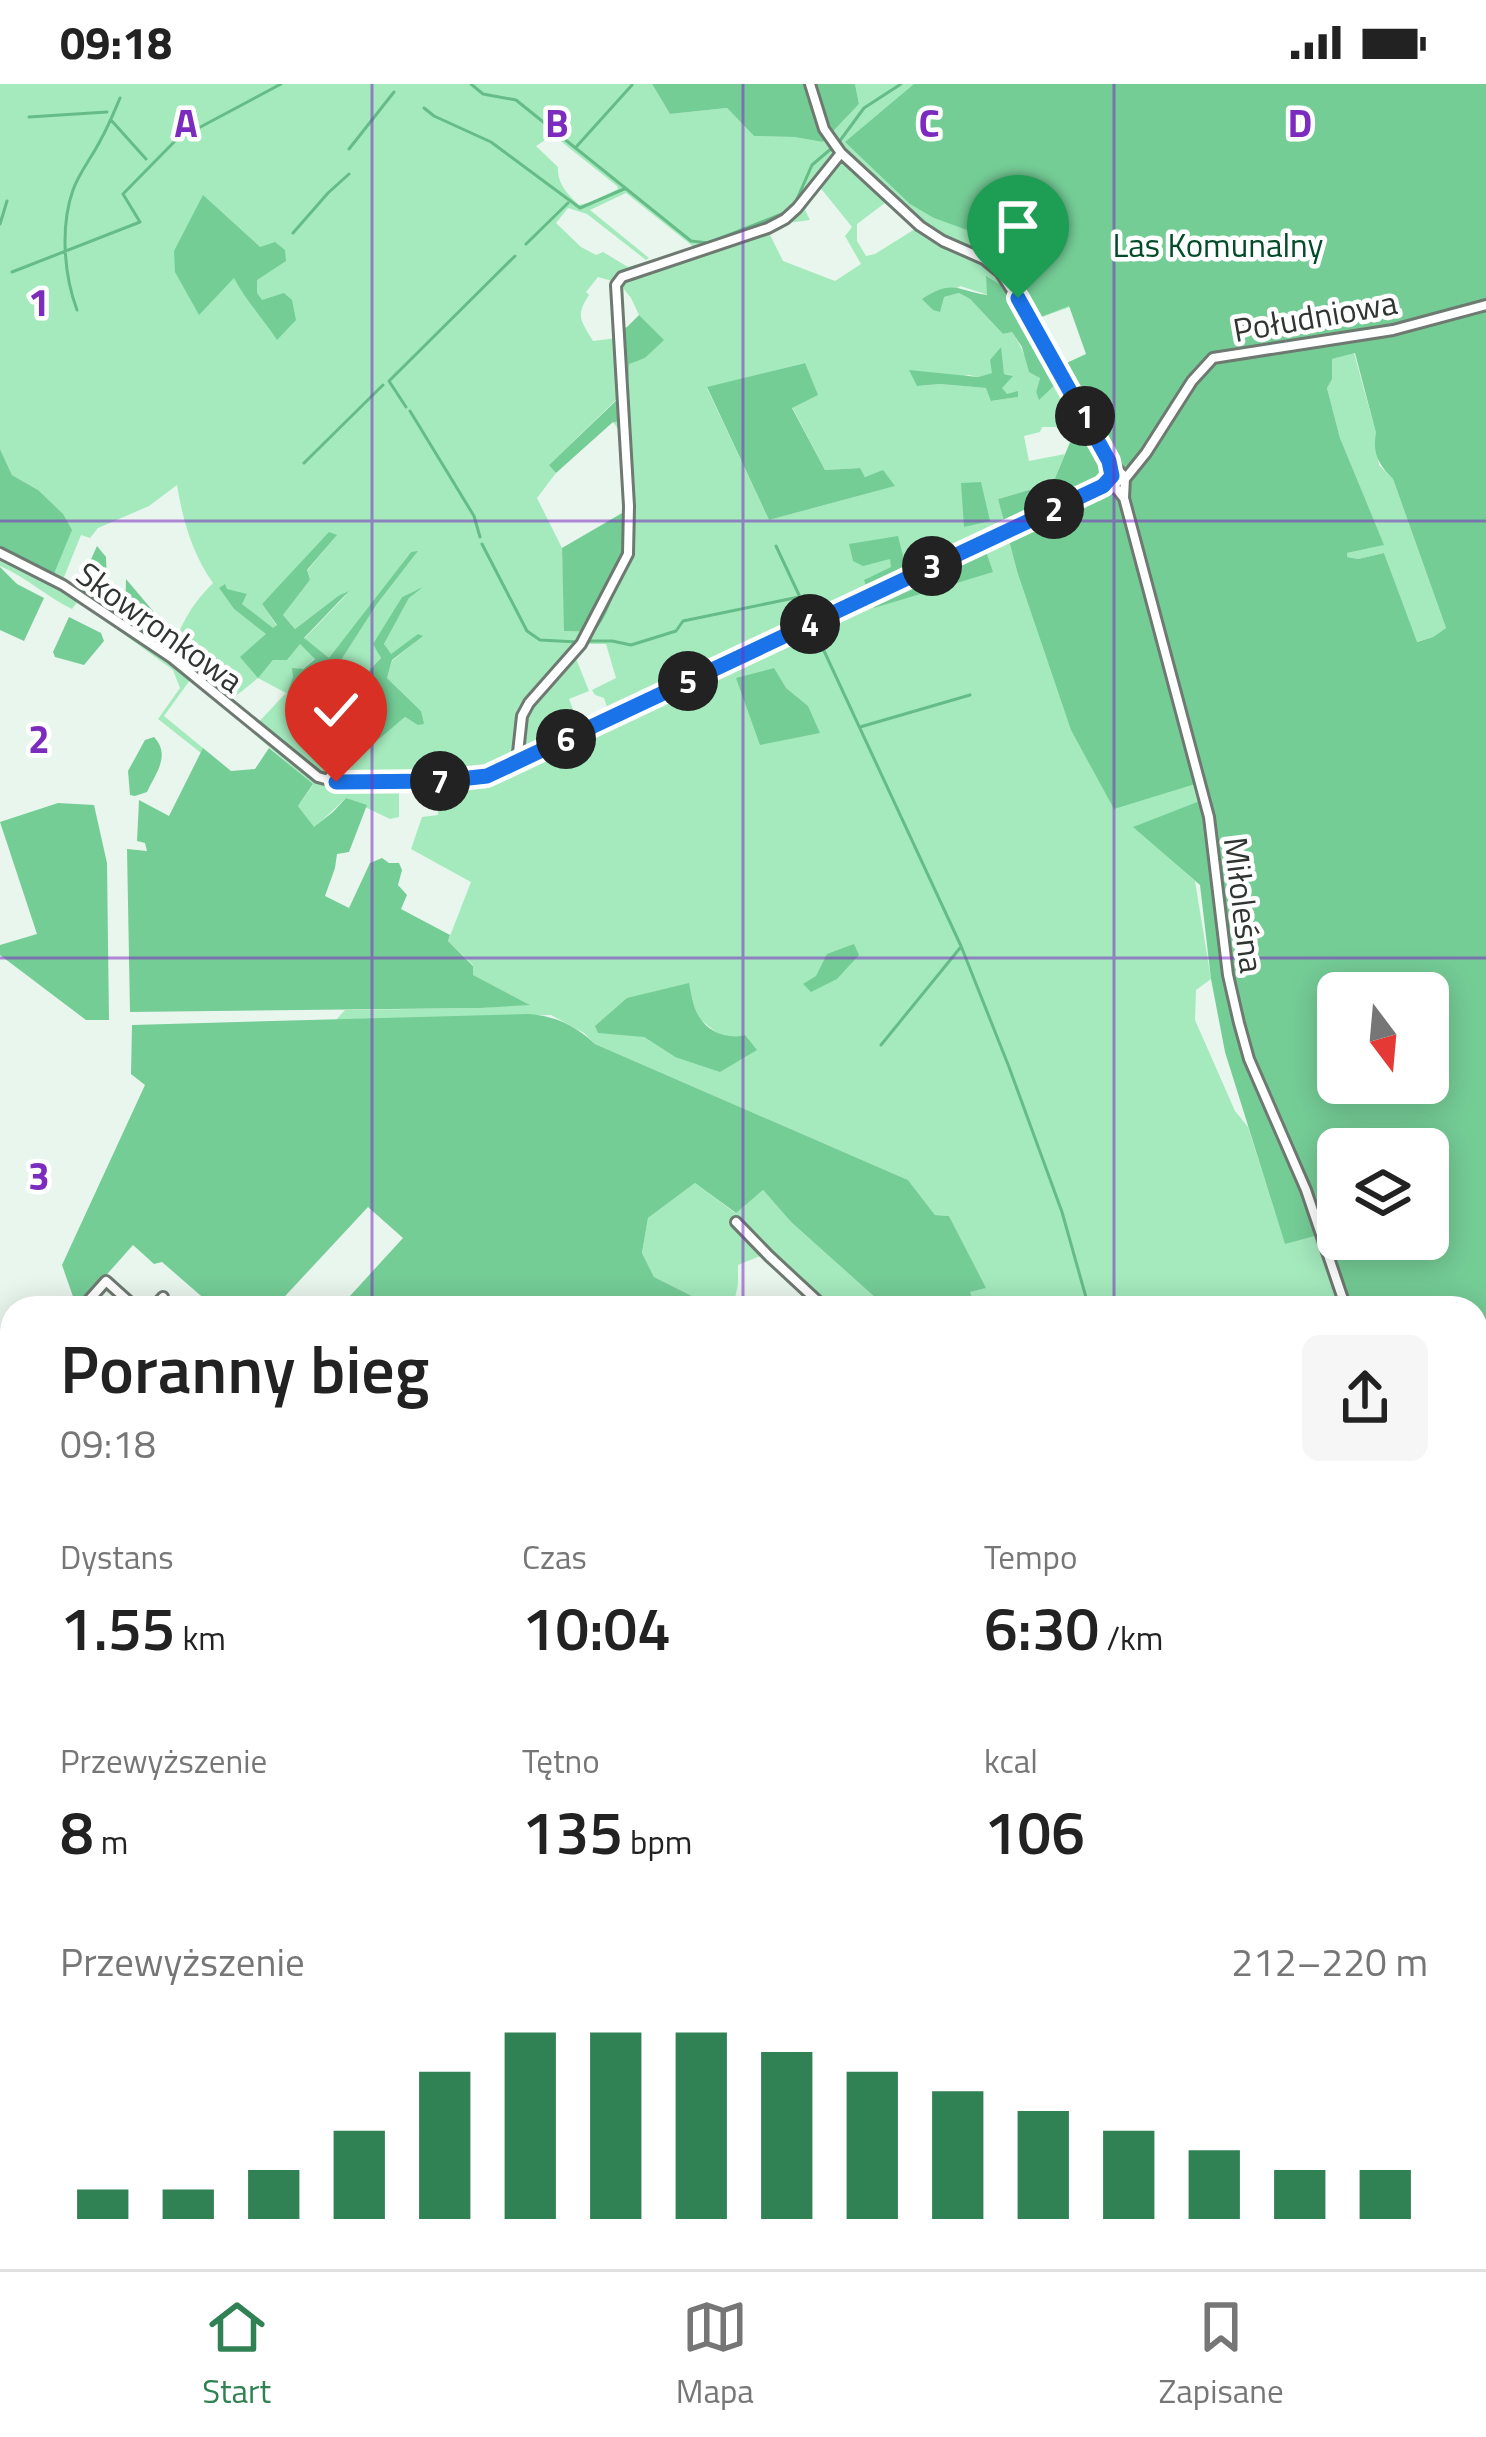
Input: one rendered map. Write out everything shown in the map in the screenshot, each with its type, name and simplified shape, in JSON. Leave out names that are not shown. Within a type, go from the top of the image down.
[{"type":"street","points":[[517,762],[522,716],[581,644],[628,554],[616,285],[785,219],[837,148],[824,129],[810,84]]},
{"type":"street","name":"Miłoleśna","points":[[837,148],[920,226],[1000,272],[1109,461],[1124,498],[1209,817],[1228,975],[1249,1059],[1306,1190],[1342,1296]]},
{"type":"street","name":"Południowa","points":[[1116,480],[1146,453],[1192,381],[1213,358],[1394,330],[1486,305]]},
{"type":"street","points":[[495,785],[490,774],[1116,480]]},
{"type":"street","name":"Skowronkowa","points":[[0,553],[63,585],[172,657],[318,777],[380,783],[490,774]]},
{"type":"street","points":[[736,1222],[812,1296]]},
{"type":"street","points":[[93,1296],[106,1281],[123,1296]]},
{"type":"shaded area","points":[[0,84],[652,84],[670,114],[727,108],[754,136],[823,142],[859,104],[855,84],[1164,84],[1209,258],[1025,326],[1001,285],[986,278],[988,295],[960,286],[944,297],[959,293],[1003,334],[1012,332],[1040,378],[1039,399],[1057,383],[1085,431],[1067,439],[1056,427],[1042,427],[1024,436],[1029,461],[1065,454],[1053,483],[998,499],[1017,571],[1205,780],[1211,797],[1134,827],[1195,881],[1211,979],[1196,990],[1195,1020],[1235,1111],[1248,1127],[1285,1243],[1317,1235],[1317,1260],[1335,1260],[1348,1296],[970,1296],[969,1292],[985,1288],[949,1216],[935,1215],[908,1180],[595,1044],[551,1015],[335,1021],[345,1010],[528,1004],[472,975],[473,965],[448,941],[471,882],[411,849],[422,817],[438,815],[436,788],[399,789],[399,817],[390,819],[346,798],[314,828],[298,806],[313,785],[254,734],[254,727],[286,693],[258,678],[226,704],[171,659],[186,618],[213,583],[189,536],[177,485],[149,506],[98,528],[90,538],[81,535],[62,582],[53,576],[38,490],[12,475],[0,449]],"holes":[[[553,135],[617,186],[618,189],[579,205],[561,184],[558,167],[536,146]],[[819,186],[852,227],[845,236],[861,264],[835,281],[783,261],[769,233],[788,223],[810,220],[805,210]],[[626,193],[695,248],[628,267],[603,252],[596,255],[581,247],[556,223],[568,208],[587,214],[646,260],[649,258],[590,210]],[[885,203],[915,229],[866,256],[857,241],[857,224]],[[598,277],[619,283],[639,315],[663,340],[645,358],[628,363],[629,402],[613,422],[618,429],[625,512],[594,632],[565,631],[562,548],[537,498],[556,473],[550,464],[619,397],[617,338],[593,341],[581,318],[586,292]],[[1000,348],[1004,374],[1011,375],[1001,388],[1017,397],[992,401],[987,388],[918,386],[993,373]],[[804,363],[792,407],[825,470],[859,468],[865,477],[883,471],[894,486],[769,520],[707,388]],[[336,536],[307,571],[310,580],[283,615],[295,629],[338,596],[346,595],[304,639],[329,659],[411,552],[417,552],[340,661],[362,678],[381,658],[374,644],[402,597],[417,590],[384,644],[390,655],[422,636],[392,661],[387,678],[421,711],[417,724],[405,717],[379,739],[384,701],[369,692],[334,696],[348,679],[329,666],[316,672],[301,694],[287,693],[293,677],[315,658],[299,643],[288,659],[273,660],[258,677],[267,634],[234,609],[219,588],[247,595],[241,603],[272,629],[277,626],[262,604]],[[890,558],[909,580],[962,564],[874,608],[892,567]],[[585,644],[606,644],[616,678],[592,690],[604,698],[607,707],[577,720],[569,699],[589,691],[575,656]],[[698,1018],[720,1035],[737,1038],[675,1057],[644,1037]]]},
{"type":"shaded area","points":[[1354,353],[1376,433],[1379,465],[1393,479],[1446,628],[1416,642],[1384,553],[1347,557],[1347,553],[1383,545],[1340,438],[1327,388],[1332,359]]},
{"type":"shaded area","points":[[0,552],[98,611],[190,680],[164,716],[203,748],[201,753],[158,719],[180,688],[173,670],[78,601],[72,609],[0,566]]},
{"type":"shaded area","points":[[370,694],[382,702],[377,730],[371,730],[376,735],[373,744],[351,741],[355,726],[368,730],[356,722]]},
{"type":"shaded area","points":[[695,1183],[735,1213],[763,1190],[791,1222],[874,1296],[818,1296],[770,1252],[738,1265],[736,1296],[692,1296],[654,1277],[642,1253],[648,1218]]},
{"type":"green space","points":[[652,84],[855,84],[859,104],[823,142],[754,136],[727,108],[670,114]]},
{"type":"green space","name":"Las Komunalny","points":[[914,84],[1486,84],[1486,1296],[1348,1296],[1335,1260],[1449,1260],[1449,1128],[1317,1128],[1317,1235],[1285,1244],[1225,1052],[1200,885],[1133,827],[1210,797],[1205,781],[1114,809],[1071,730],[998,499],[1053,483],[1071,440],[1094,430],[1060,366],[1086,354],[1069,306],[1041,317],[1004,247],[1015,216],[998,220],[992,239],[910,204],[845,142]],"holes":[[[1355,353],[1376,433],[1375,447],[1393,479],[1446,628],[1417,642],[1384,553],[1347,557],[1347,553],[1384,545],[1340,438],[1327,388],[1332,359]]]},
{"type":"green space","points":[[203,195],[260,247],[275,242],[285,250],[286,261],[257,280],[262,300],[284,293],[292,300],[296,320],[277,340],[234,278],[199,315],[175,272],[174,251]]},
{"type":"green space","points":[[986,276],[1001,285],[1057,383],[1039,400],[1040,378],[1029,372],[1012,332],[1003,334],[959,293],[944,297],[940,312],[922,299],[948,288],[987,295]]},
{"type":"green space","points":[[639,315],[664,340],[645,358],[629,364],[627,421],[613,422],[556,473],[549,465],[621,396],[618,330]]},
{"type":"green space","points":[[1001,347],[1004,374],[1013,376],[1002,388],[1007,394],[1018,391],[1018,397],[991,401],[986,388],[917,386],[909,370],[978,377],[992,373],[990,360]]},
{"type":"green space","points":[[805,363],[818,395],[792,408],[825,470],[860,468],[865,477],[883,470],[895,486],[769,520],[707,387]]},
{"type":"green space","points":[[0,449],[12,475],[38,490],[72,530],[53,576],[0,547]]},
{"type":"green space","points":[[981,482],[990,521],[964,527],[961,483]]},
{"type":"green space","points":[[629,509],[609,607],[594,632],[564,631],[562,548]]},
{"type":"green space","points":[[329,532],[337,535],[307,570],[310,580],[283,615],[295,629],[349,591],[304,638],[329,658],[411,552],[418,551],[341,660],[362,678],[381,658],[373,644],[402,597],[423,587],[409,598],[384,644],[391,654],[418,634],[423,636],[392,660],[387,678],[421,711],[424,724],[405,717],[378,740],[384,701],[369,692],[346,739],[319,722],[299,733],[321,700],[334,696],[347,679],[328,666],[315,672],[301,694],[287,693],[292,668],[303,669],[315,659],[300,644],[287,660],[273,660],[258,678],[240,657],[266,634],[234,609],[219,588],[225,584],[227,589],[247,594],[242,604],[273,628],[277,625],[262,604]]},
{"type":"green space","points":[[898,536],[909,579],[962,564],[963,542],[981,537],[993,572],[874,608],[864,580],[891,567],[890,559],[863,566],[853,561],[849,544]]},
{"type":"green space","points":[[97,546],[106,557],[108,611],[77,591]]},
{"type":"green space","points":[[0,567],[17,584],[44,598],[24,641],[0,630]]},
{"type":"green space","points":[[126,579],[175,637],[171,659],[125,623]]},
{"type":"green space","points":[[69,617],[101,633],[104,641],[84,665],[55,657],[53,652]]},
{"type":"green space","points":[[774,668],[786,688],[808,706],[820,733],[760,745],[736,678]]},
{"type":"green space","points":[[154,737],[162,757],[158,771],[147,792],[130,795],[128,771],[145,740]]},
{"type":"green space","points":[[203,748],[231,771],[255,769],[269,748],[313,784],[298,806],[314,827],[346,798],[367,805],[349,852],[337,854],[325,896],[349,908],[370,863],[382,858],[399,863],[398,885],[407,895],[401,909],[450,935],[448,941],[473,966],[473,975],[530,1005],[130,1012],[127,849],[147,851],[145,843],[137,841],[139,800],[169,816]]},
{"type":"green space","points":[[58,803],[94,805],[107,863],[109,1020],[86,1020],[0,955],[0,945],[37,934],[0,822]]},
{"type":"green space","points":[[854,944],[859,955],[837,979],[811,992],[803,984],[816,976],[827,954]]},
{"type":"green space","points":[[689,983],[696,1012],[707,1026],[725,1035],[745,1035],[757,1050],[720,1072],[675,1057],[644,1037],[598,1033],[595,1026],[627,998]]},
{"type":"green space","points":[[547,1017],[595,1044],[908,1180],[935,1215],[949,1216],[986,1288],[970,1292],[971,1296],[874,1296],[791,1222],[763,1190],[736,1213],[695,1183],[648,1218],[642,1253],[654,1277],[692,1296],[350,1296],[403,1238],[368,1207],[285,1296],[201,1296],[162,1262],[154,1264],[133,1245],[88,1296],[73,1296],[62,1265],[145,1085],[131,1074],[132,1025]]},
{"type":"waterway","points":[[12,272],[140,222],[123,194],[176,140],[281,84]]},
{"type":"waterway","points":[[471,84],[483,94],[516,100],[691,241],[708,243],[787,212]]},
{"type":"waterway","points":[[794,206],[812,165],[839,142],[864,108],[901,84]]},
{"type":"waterway","points":[[577,146],[632,85]]},
{"type":"waterway","points":[[349,149],[394,92]]},
{"type":"waterway","points":[[77,310],[65,251],[69,204],[120,98]]},
{"type":"waterway","points":[[424,108],[491,142],[580,208],[624,189]]},
{"type":"waterway","points":[[29,117],[107,112]]},
{"type":"waterway","points":[[111,120],[146,159]]},
{"type":"waterway","points":[[293,233],[349,174]]},
{"type":"waterway","points":[[0,224],[7,201]]},
{"type":"waterway","points":[[526,244],[568,203]]},
{"type":"waterway","points":[[406,407],[389,381],[515,256]]},
{"type":"waterway","points":[[304,463],[383,385]]},
{"type":"waterway","points":[[410,411],[474,516],[480,537]]},
{"type":"waterway","points":[[482,544],[527,631],[540,640],[578,642]]},
{"type":"waterway","points":[[776,546],[799,595]]},
{"type":"waterway","points":[[585,641],[631,645],[676,631],[683,621],[799,597],[961,946],[1062,1212],[1086,1296]]},
{"type":"waterway","points":[[860,727],[970,695]]},
{"type":"waterway","points":[[881,1045],[960,948]]},
{"type":"route","points":[[336,782],[487,776],[1103,486],[1112,476],[1104,449],[1018,298]]}]
